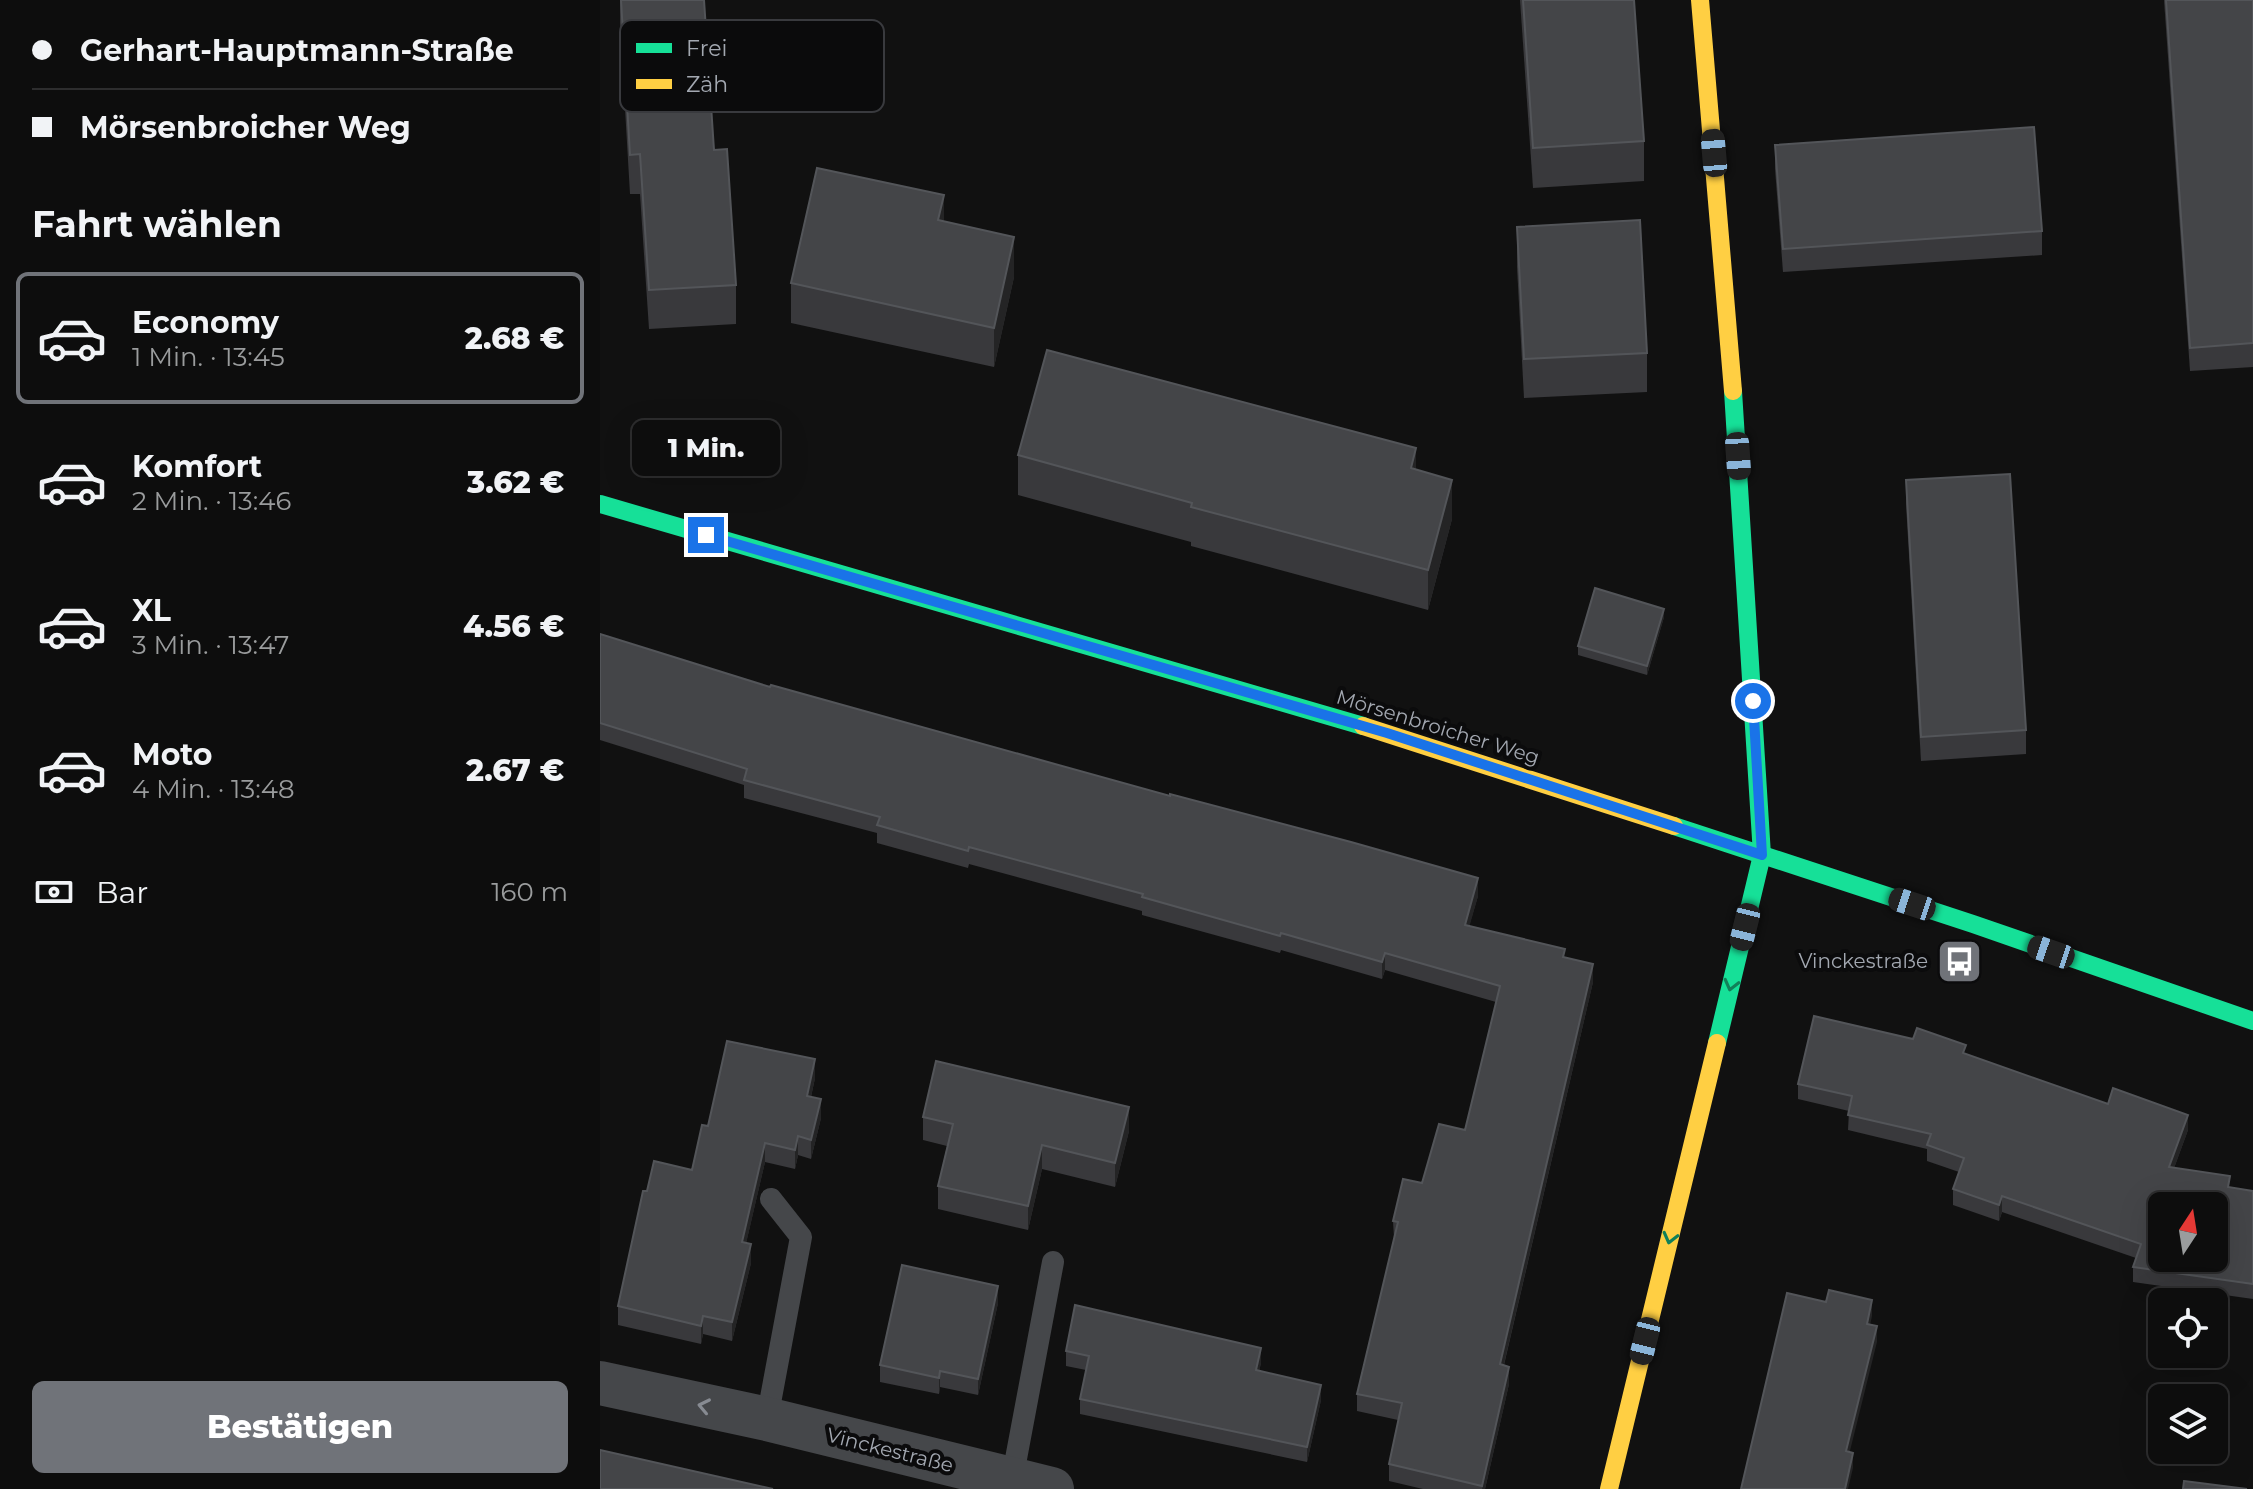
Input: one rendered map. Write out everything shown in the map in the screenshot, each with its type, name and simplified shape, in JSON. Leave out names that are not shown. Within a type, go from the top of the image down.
[{"type":"street","points":[[1609,1489],[1762,855],[1736,425],[1700,0]]},
{"type":"street","name":"Mörsenbroicher Weg","points":[[600,504],[1387,733],[1762,855],[2253,1021]]},
{"type":"street","name":"Vinckestraße","points":[[600,1383],[767,1419],[1032,1484]]},
{"type":"lane","points":[[767,1419],[801,1237],[771,1199]]},
{"type":"lane","name":"Vinckestraße","points":[[1032,1484],[1053,1262]]},
{"type":"building","points":[[621,0],[704,0],[705,20],[622,20]]},
{"type":"building","points":[[1523,0],[1634,0],[1644,141],[1533,148]]},
{"type":"building","points":[[2166,0],[2253,0],[2253,343],[2190,348]]},
{"type":"building","points":[[628,112],[711,112],[714,150],[727,149],[736,285],[649,290],[640,154],[630,155]]},
{"type":"building","points":[[2034,127],[2042,231],[1783,249],[1775,145]]},
{"type":"building","points":[[817,168],[944,195],[938,220],[1014,237],[994,328],[791,283]]},
{"type":"building","points":[[1640,220],[1647,353],[1524,359],[1517,227]]},
{"type":"building","points":[[1047,350],[1416,448],[1411,468],[1452,480],[1428,570],[1191,507],[1192,503],[1018,455]]},
{"type":"building","points":[[2010,474],[2026,730],[1921,737],[1906,480]]},
{"type":"building","points":[[1595,588],[1664,609],[1647,666],[1578,646]]},
{"type":"building","points":[[600,634],[770,687],[1478,878],[1465,925],[1565,949],[1563,957],[1593,964],[1500,1364],[1509,1367],[1482,1486],[1389,1464],[1402,1403],[1357,1394],[1398,1222],[1393,1221],[1403,1179],[1422,1183],[1439,1124],[1465,1130],[1500,986],[1385,953],[1382,962],[969,847],[968,851],[877,825],[880,817],[744,780],[747,769],[600,723]]},
{"type":"building","points":[[1814,1016],[1913,1039],[1917,1028],[1966,1045],[1963,1053],[2108,1104],[2113,1088],[2188,1115],[2169,1167],[2230,1176],[2228,1187],[2253,1191],[2253,1284],[2168,1272],[2228,1272],[2228,1192],[2148,1192],[2148,1269],[2133,1267],[2141,1244],[2002,1196],[1999,1205],[1953,1189],[1964,1158],[1927,1145],[1931,1134],[1848,1115],[1852,1096],[1798,1084]]},
{"type":"building","points":[[727,1041],[815,1059],[807,1096],[821,1099],[811,1140],[798,1136],[795,1150],[765,1143],[742,1242],[751,1244],[732,1322],[703,1316],[701,1326],[618,1306],[643,1191],[647,1191],[654,1161],[692,1170],[702,1125],[708,1126]]},
{"type":"building","points":[[936,1061],[1129,1107],[1115,1163],[1042,1145],[1028,1206],[938,1186],[953,1124],[923,1117]]},
{"type":"building","points":[[902,1265],[998,1286],[978,1379],[940,1371],[939,1378],[880,1365]]},
{"type":"building","points":[[1829,1290],[1872,1300],[1867,1324],[1877,1326],[1846,1451],[1853,1453],[1845,1489],[1741,1489],[1787,1293],[1826,1302]]},
{"type":"building","points":[[1075,1305],[1261,1348],[1256,1370],[1321,1385],[1307,1447],[1080,1399],[1089,1356],[1066,1351]]},
{"type":"building","points":[[600,1450],[773,1489],[600,1489]]},
{"type":"building","points":[[2184,1481],[2247,1489],[2183,1489]]},
{"type":"traffic: fast","points":[[1717,1043],[1762,855],[1733,391]]},
{"type":"traffic: fast","points":[[600,504],[1363,726]]},
{"type":"traffic: fast","points":[[1674,826],[1973,924],[2253,1021]]},
{"type":"traffic: slow","points":[[1700,0],[1733,391]]},
{"type":"traffic: slow","points":[[1363,726],[1674,826]]},
{"type":"traffic: slow","points":[[1609,1489],[1717,1043]]},
{"type":"place","name":"Vinckestraße","points":[[1959,961]]},
{"type":"route","points":[[706,535],[1387,733],[1762,855],[1753,701]]}]
